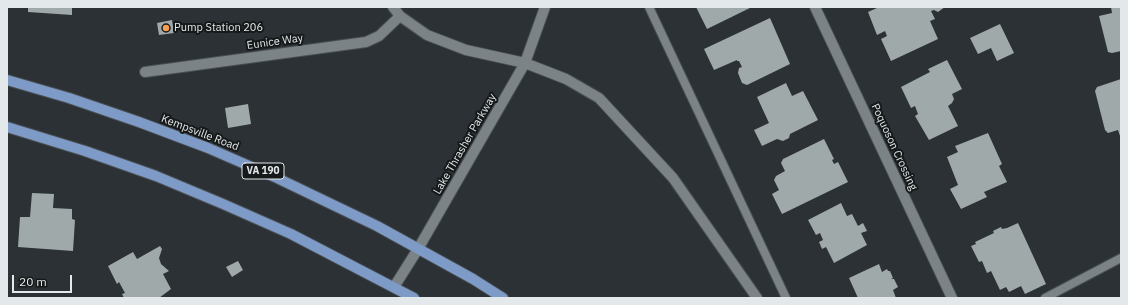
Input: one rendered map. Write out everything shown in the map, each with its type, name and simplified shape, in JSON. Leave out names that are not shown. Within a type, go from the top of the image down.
[{"type":"main road","name":"Kempsville Road","points":[[7,80],[70,98],[208,148],[342,208],[418,249],[503,298]]},
{"type":"main road","points":[[7,127],[156,176],[223,204],[291,234],[414,298]]},
{"type":"street","points":[[393,7],[400,16],[427,35],[466,50],[525,63],[566,80],[599,98],[673,178],[757,298]]},
{"type":"street","name":"Lake Thrasher Parkway","points":[[394,287],[418,249],[525,63],[545,7]]},
{"type":"street","name":"Poquoson Crossing","points":[[815,7],[952,298]]},
{"type":"street","name":"Eunice Way","points":[[145,72],[366,42],[379,36],[400,16]]},
{"type":"lane","points":[[649,7],[786,298]]},
{"type":"lane","points":[[1045,298],[1121,258]]},
{"type":"building","points":[[28,7],[72,7],[72,15],[28,12]]},
{"type":"building","points":[[696,7],[752,7],[707,29]]},
{"type":"building","points":[[879,7],[945,7],[938,12],[934,10],[931,11],[935,19],[930,21],[938,39],[891,61],[881,39],[887,36],[885,31],[877,35],[868,12]]},
{"type":"building","points":[[1111,7],[1121,7],[1121,51],[1112,53],[1108,52],[1099,16],[1112,13]]},
{"type":"building","points":[[770,18],[790,64],[747,85],[742,83],[738,73],[739,68],[742,67],[737,60],[714,70],[704,49]]},
{"type":"building","name":"Pump Station 206","points":[[172,20],[174,33],[159,35],[157,23]]},
{"type":"building","points":[[1000,24],[1014,53],[997,61],[991,48],[978,54],[970,38]]},
{"type":"building","points":[[947,60],[962,89],[952,94],[954,99],[948,106],[958,126],[929,140],[915,116],[918,114],[915,106],[911,108],[901,87],[930,72],[928,69]]},
{"type":"building","points":[[1121,79],[1121,139],[1118,130],[1108,133],[1105,130],[1095,91],[1097,87]]},
{"type":"building","points":[[786,83],[792,96],[803,91],[818,120],[790,134],[789,138],[783,141],[777,139],[762,146],[754,130],[769,123],[757,97]]},
{"type":"building","points":[[248,104],[251,124],[228,128],[225,108]]},
{"type":"building","points":[[988,133],[1002,164],[999,166],[1007,182],[984,192],[987,197],[961,209],[950,189],[958,185],[947,157],[958,152],[955,146]]},
{"type":"building","points":[[824,139],[834,159],[832,160],[834,164],[838,162],[848,182],[782,214],[772,194],[779,190],[774,180],[776,176],[785,171],[781,163],[783,159]]},
{"type":"building","points":[[32,193],[54,194],[53,208],[72,209],[72,219],[75,220],[73,251],[18,247],[20,217],[30,217]]},
{"type":"building","points":[[841,203],[847,216],[852,214],[858,226],[863,223],[867,231],[861,233],[867,245],[834,263],[826,247],[822,249],[819,242],[823,240],[820,233],[816,235],[808,220]]},
{"type":"building","points":[[1018,223],[1046,284],[1025,294],[1021,286],[1009,292],[1006,287],[1000,290],[991,271],[987,273],[982,261],[979,262],[971,246],[976,244],[975,242],[994,233],[993,231],[1001,227],[1002,229],[1007,228]]},
{"type":"building","points":[[160,246],[162,249],[159,258],[161,264],[169,271],[163,274],[171,289],[159,298],[124,298],[122,294],[125,293],[119,282],[117,284],[108,266],[133,252],[137,259]]},
{"type":"building","points":[[238,261],[243,270],[232,277],[226,267]]},
{"type":"building","points":[[879,264],[882,272],[887,269],[890,271],[893,278],[891,279],[894,279],[898,287],[893,290],[896,298],[858,298],[849,278]]},
{"type":"place","name":"Pump Station 206","points":[[166,28]]}]
